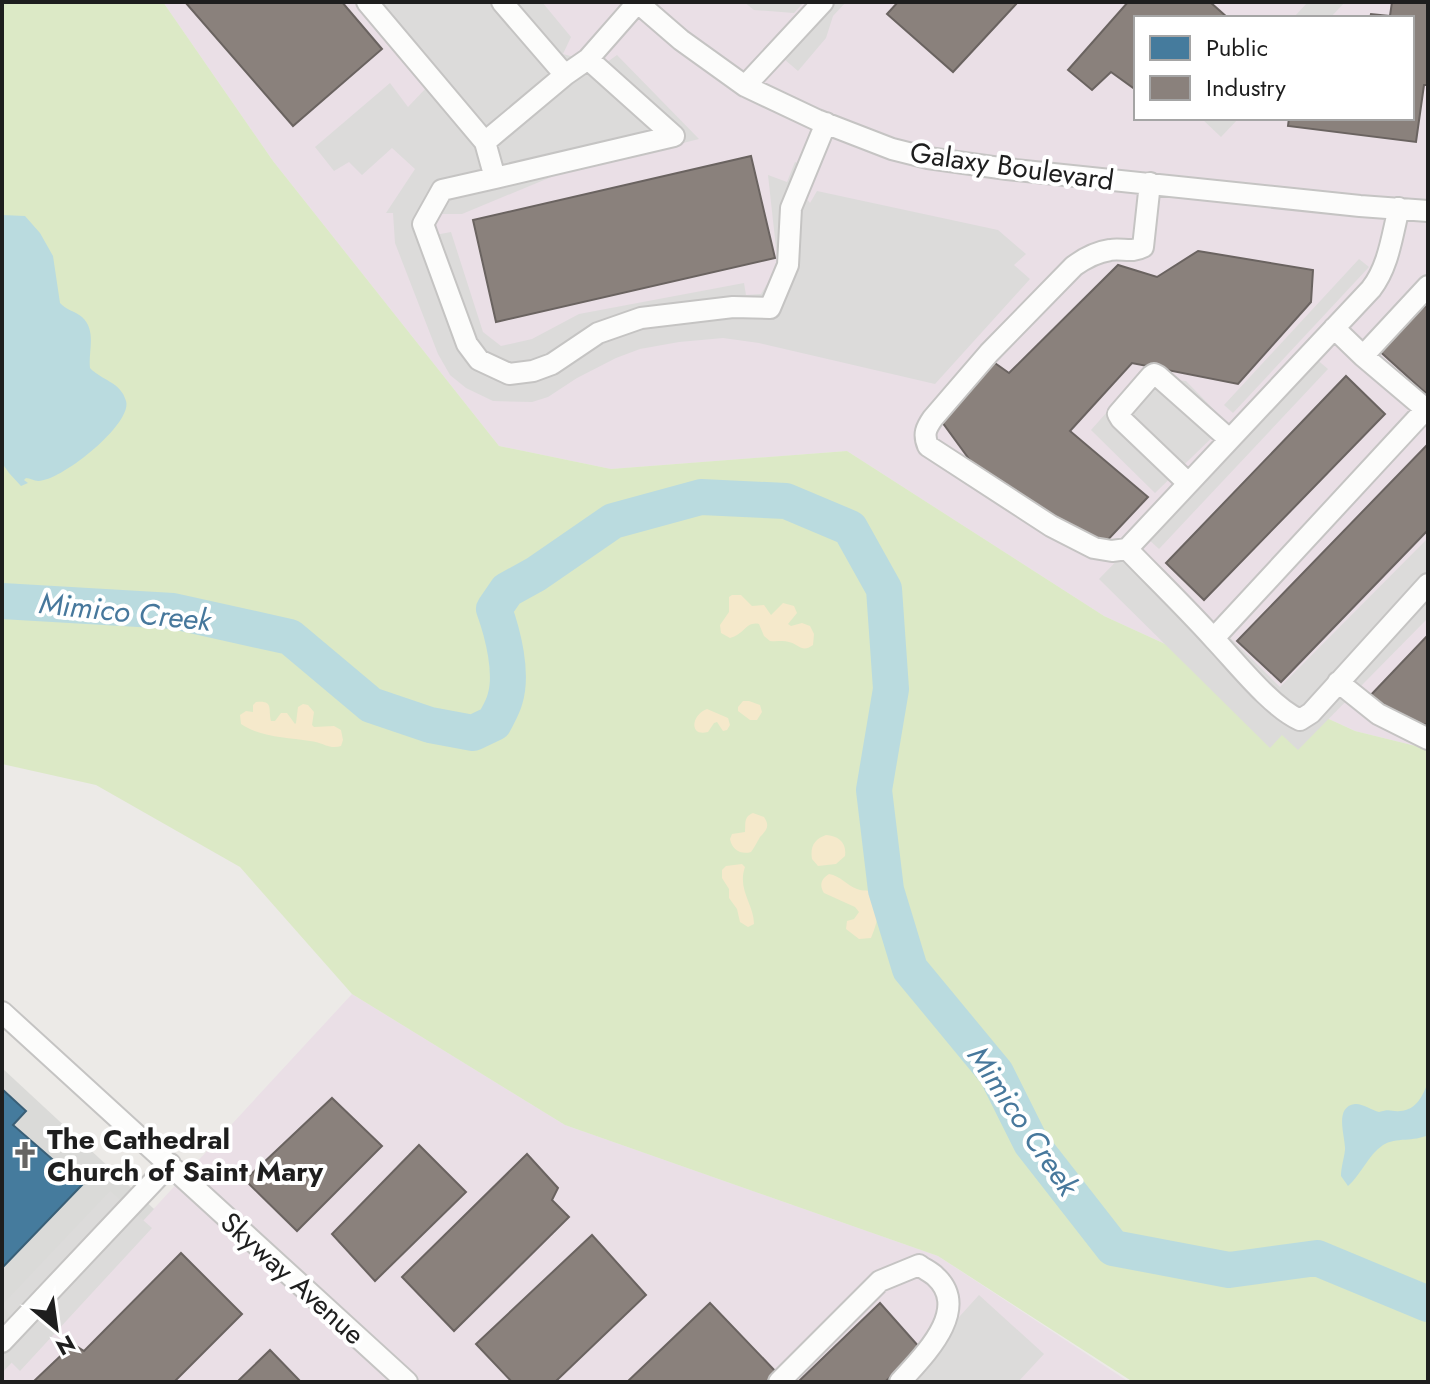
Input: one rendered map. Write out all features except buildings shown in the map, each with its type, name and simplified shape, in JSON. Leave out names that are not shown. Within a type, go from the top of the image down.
[{"type":"street","points":[[367,2],[485,142],[495,178]]},
{"type":"street","points":[[502,2],[565,75]]},
{"type":"street","points":[[485,142],[588,59],[637,2]]},
{"type":"street","name":"Galaxy Boulevard","points":[[637,2],[681,40],[745,86],[892,149],[928,158],[1007,169],[1428,211]]},
{"type":"street","points":[[745,86],[823,2]]},
{"type":"street","points":[[588,59],[674,136],[442,190],[423,224],[467,344],[479,360],[509,374],[533,371],[552,364],[598,333],[641,318],[733,307],[770,308],[788,265],[791,208],[826,123]]},
{"type":"street","points":[[1150,183],[1143,247],[1090,255],[1074,266],[979,364],[926,428],[928,446],[1051,526],[1094,548],[1112,551],[1127,549],[1380,278],[1399,208]]},
{"type":"street","points":[[1363,356],[1428,286]]},
{"type":"street","points":[[1214,638],[1427,410],[1334,328]]},
{"type":"street","points":[[1188,483],[1118,414],[1151,376],[1158,376],[1229,439]]},
{"type":"street","points":[[1127,549],[1247,676],[1300,720],[1311,713],[1428,584]]},
{"type":"street","points":[[1338,682],[1378,714],[1428,739]]},
{"type":"street","name":"Skyway Avenue","points":[[2,1012],[407,1382]]},
{"type":"street","points":[[2,1342],[170,1164]]},
{"type":"street","points":[[779,1382],[880,1281],[919,1265],[935,1276],[944,1288],[949,1305],[935,1341],[900,1382]]},
{"type":"shaded area","points":[[163,2],[1428,2],[1428,749],[1355,731],[1104,616],[847,451],[611,469],[499,446],[273,161]]},
{"type":"shaded area","points":[[358,2],[542,2],[571,37],[563,54],[603,65],[617,55],[699,139],[556,175],[462,214],[430,214],[435,235],[451,232],[483,332],[501,346],[532,339],[579,314],[744,283],[746,295],[761,294],[778,266],[768,175],[787,182],[795,162],[815,170],[804,196],[810,203],[817,191],[998,230],[1026,254],[1014,265],[1030,279],[935,384],[759,343],[723,338],[640,349],[577,378],[548,397],[532,402],[493,401],[466,388],[450,375],[438,354],[395,243],[393,213],[386,213],[415,169],[392,148],[362,175],[349,162],[334,171],[315,147],[390,83],[408,107],[428,86]]},
{"type":"shaded area","points":[[744,2],[804,2],[794,13],[754,10]]},
{"type":"shaded area","points":[[813,2],[846,2],[833,16],[826,38],[798,71],[770,47]]},
{"type":"shaded area","points":[[1308,2],[1345,2],[1332,16],[1295,16]]},
{"type":"shaded area","points":[[1203,120],[1237,120],[1221,137]]},
{"type":"shaded area","points":[[1359,259],[1369,267],[1233,413],[1224,405]]},
{"type":"shaded area","points":[[1315,358],[1328,369],[1159,549],[1147,538]]},
{"type":"shaded area","points":[[1139,376],[1186,381],[1227,423],[1155,493],[1091,430]]},
{"type":"shaded area","points":[[1428,538],[1428,618],[1298,750],[1282,735],[1270,748],[1099,579],[1134,543],[1280,687]]},
{"type":"shaded area","points":[[352,994],[565,1125],[938,1256],[1129,1382],[2,1382],[2,1373]]},
{"type":"shaded area","points":[[2,1068],[154,1209],[2,1373]]},
{"type":"shaded area","points":[[110,1191],[152,1228],[20,1371],[7,1358],[2,1368],[2,1327],[14,1320],[2,1305]]},
{"type":"shaded area","points":[[979,1295],[1044,1354],[1018,1382],[900,1382]]},
{"type":"green space","points":[[2,2],[163,2],[273,161],[499,446],[611,469],[847,451],[1104,616],[1355,731],[1428,749],[1428,1382],[1133,1382],[938,1256],[565,1125],[352,994],[240,867],[96,785],[2,764]]},
{"type":"sand","points":[[741,595],[752,606],[764,605],[771,615],[783,603],[794,606],[797,613],[788,624],[810,626],[814,634],[813,645],[803,648],[787,641],[770,641],[759,624],[751,624],[730,638],[721,633],[720,625],[729,612],[729,597]]},
{"type":"sand","points":[[743,701],[760,705],[762,712],[757,720],[750,720],[738,711]]},
{"type":"sand","points":[[256,702],[268,704],[271,721],[275,721],[281,713],[287,713],[295,724],[298,707],[308,705],[314,712],[314,727],[334,726],[341,730],[341,746],[333,747],[249,729],[241,724],[240,715],[246,711],[253,712]]},
{"type":"sand","points":[[707,709],[728,718],[730,725],[727,730],[723,731],[717,722],[708,732],[697,731],[695,720]]},
{"type":"sand","points":[[753,813],[764,817],[767,828],[751,852],[740,852],[730,839],[732,834],[745,832],[746,819]]},
{"type":"sand","points":[[826,835],[841,841],[845,856],[836,864],[818,866],[812,859],[812,847]]},
{"type":"sand","points":[[742,864],[745,867],[744,890],[754,924],[748,927],[740,922],[722,878],[722,870],[726,866]]},
{"type":"sand","points":[[829,874],[857,889],[875,894],[879,905],[871,938],[859,939],[846,929],[847,921],[854,919],[859,912],[855,907],[824,893],[822,882]]},
{"type":"water","points":[[2,215],[25,216],[40,233],[53,256],[60,303],[82,317],[89,328],[90,368],[115,385],[126,401],[125,411],[118,423],[93,450],[48,479],[38,481],[26,478],[24,480],[28,483],[21,486],[2,463]]},
{"type":"water","points":[[1428,1082],[1428,1135],[1383,1145],[1348,1186],[1341,1176],[1345,1150],[1344,1111],[1355,1104],[1379,1112],[1406,1110],[1418,1101]]},
{"type":"waterway","name":"Mimico Creek","points":[[2,601],[173,611],[290,637],[371,705],[430,725],[473,733],[494,723],[507,689],[506,654],[494,609],[507,590],[536,574],[613,521],[701,497],[786,501],[850,528],[884,589],[891,689],[874,790],[886,890],[910,969],[996,1073],[1031,1143],[1113,1248],[1229,1270],[1317,1258],[1428,1304]]},
{"type":"place","name":"The Cathedral Church of Saint Mary","points":[[25,1155]]}]
